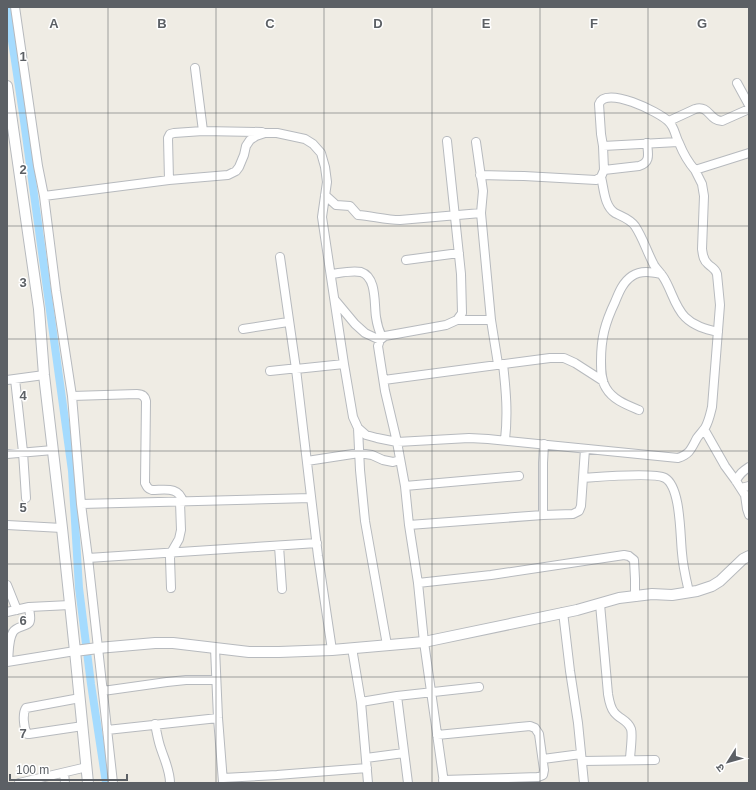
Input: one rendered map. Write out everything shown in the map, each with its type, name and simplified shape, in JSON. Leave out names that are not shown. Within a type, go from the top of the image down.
[{"type":"street","points":[[15,7],[38,166],[44,196],[56,291],[72,396],[81,504],[114,783]]},
{"type":"street","points":[[195,68],[203,131]]},
{"type":"street","points":[[737,83],[749,105]]},
{"type":"street","points":[[7,86],[39,309],[44,375],[70,605],[77,651],[82,726],[88,783]]},
{"type":"street","points":[[358,428],[366,435],[396,442],[469,438],[505,440],[678,458],[685,456],[691,450],[710,417],[712,407],[718,332],[720,305],[716,270],[709,265],[703,257],[704,196],[702,184],[678,142],[669,121],[648,108],[628,100],[617,98],[602,99],[599,104],[603,146],[602,173],[608,205],[615,213],[628,219],[632,223],[646,246],[654,265],[665,280],[683,316],[701,328],[718,332]]},
{"type":"street","points":[[669,121],[699,108],[703,108],[718,121],[722,121],[749,109]]},
{"type":"street","points":[[169,180],[168,138],[170,134],[174,133],[203,131],[277,133],[305,139],[313,144],[321,153],[327,182],[322,217],[353,417],[358,428],[365,521],[387,645]]},
{"type":"street","points":[[44,196],[169,180],[223,176],[233,173],[239,167],[246,146],[250,140],[265,132]]},
{"type":"street","points":[[448,141],[454,216],[461,274],[462,313],[457,320]]},
{"type":"street","points":[[476,142],[483,191],[481,213],[491,320],[506,389],[507,421],[505,440]]},
{"type":"street","points":[[603,146],[678,142]]},
{"type":"street","points":[[480,175],[596,180],[602,173],[644,164],[648,158],[647,143]]},
{"type":"street","points":[[695,170],[749,153]]},
{"type":"street","points":[[325,195],[336,205],[350,206],[358,215],[370,215],[388,220],[481,213]]},
{"type":"street","points":[[406,260],[458,254]]},
{"type":"street","points":[[280,256],[332,650]]},
{"type":"street","points":[[330,274],[361,272],[366,274],[370,279],[373,285],[376,318],[381,339]]},
{"type":"street","points":[[639,410],[621,402],[611,395],[606,389],[601,371],[601,346],[604,329],[609,314],[626,281],[633,275],[641,272],[661,274]]},
{"type":"street","points":[[334,298],[355,324],[365,332],[381,339]]},
{"type":"street","points":[[437,734],[530,726],[535,728],[539,734],[543,759],[543,775],[538,777],[444,781],[437,734],[424,642],[418,583],[408,525],[405,486],[378,346],[381,339],[385,336],[446,325],[457,320],[491,320]]},
{"type":"street","points":[[243,329],[288,322]]},
{"type":"street","points":[[384,380],[500,364],[550,358],[564,358],[576,363],[603,381]]},
{"type":"street","points":[[270,371],[344,364]]},
{"type":"street","points":[[26,498],[23,452],[11,380],[44,375]]},
{"type":"street","points":[[72,396],[137,394],[144,396],[146,401],[146,487],[152,490],[173,490],[178,492],[181,495],[182,502],[181,530],[170,558],[171,588]]},
{"type":"street","points":[[704,429],[725,466],[742,485]]},
{"type":"street","points":[[543,515],[544,444]]},
{"type":"street","points":[[408,525],[573,514],[579,511],[581,506],[585,449]]},
{"type":"street","points":[[7,454],[53,450]]},
{"type":"street","points":[[306,461],[359,453],[372,455],[383,460],[393,462],[400,460]]},
{"type":"street","points":[[749,467],[739,474],[749,515]]},
{"type":"street","points":[[583,478],[647,475],[665,478],[671,483],[679,512],[682,554],[689,592]]},
{"type":"street","points":[[405,486],[519,476]]},
{"type":"street","points":[[81,504],[311,498]]},
{"type":"street","points":[[7,525],[62,528]]},
{"type":"street","points":[[88,558],[317,543]]},
{"type":"street","points":[[279,546],[282,589]]},
{"type":"street","points":[[418,583],[490,576],[624,555],[629,556],[634,560],[635,597]]},
{"type":"street","points":[[29,608],[31,621],[26,626],[21,626],[12,633],[7,661],[97,648],[155,643],[187,644],[249,652],[332,650],[424,642],[600,604],[619,598],[652,594],[672,595],[697,591],[712,586],[720,581],[743,559],[749,556]]},
{"type":"street","points":[[7,585],[17,610]]},
{"type":"street","points":[[600,604],[610,705],[613,712],[625,720],[631,730],[630,760]]},
{"type":"street","points":[[7,612],[29,608],[70,605]]},
{"type":"street","points":[[563,612],[578,723],[584,783]]},
{"type":"street","points":[[215,648],[218,718],[223,780],[367,768]]},
{"type":"street","points":[[352,648],[362,702],[368,783]]},
{"type":"street","points":[[103,691],[186,680],[216,680]]},
{"type":"street","points":[[362,702],[397,696],[479,687]]},
{"type":"street","points":[[397,696],[408,783]]},
{"type":"street","points":[[80,698],[26,708],[24,713],[25,730],[27,734],[30,734],[82,726]]},
{"type":"street","points":[[107,730],[218,718]]},
{"type":"street","points":[[156,724],[157,737],[168,767],[170,783]]},
{"type":"street","points":[[366,758],[404,753]]},
{"type":"street","points":[[543,759],[581,758],[655,760]]},
{"type":"street","points":[[19,783],[87,767]]},
{"type":"street","points":[[64,773],[65,783]]},
{"type":"waterway","points":[[7,8],[72,471],[79,588],[91,684],[106,783]]}]
